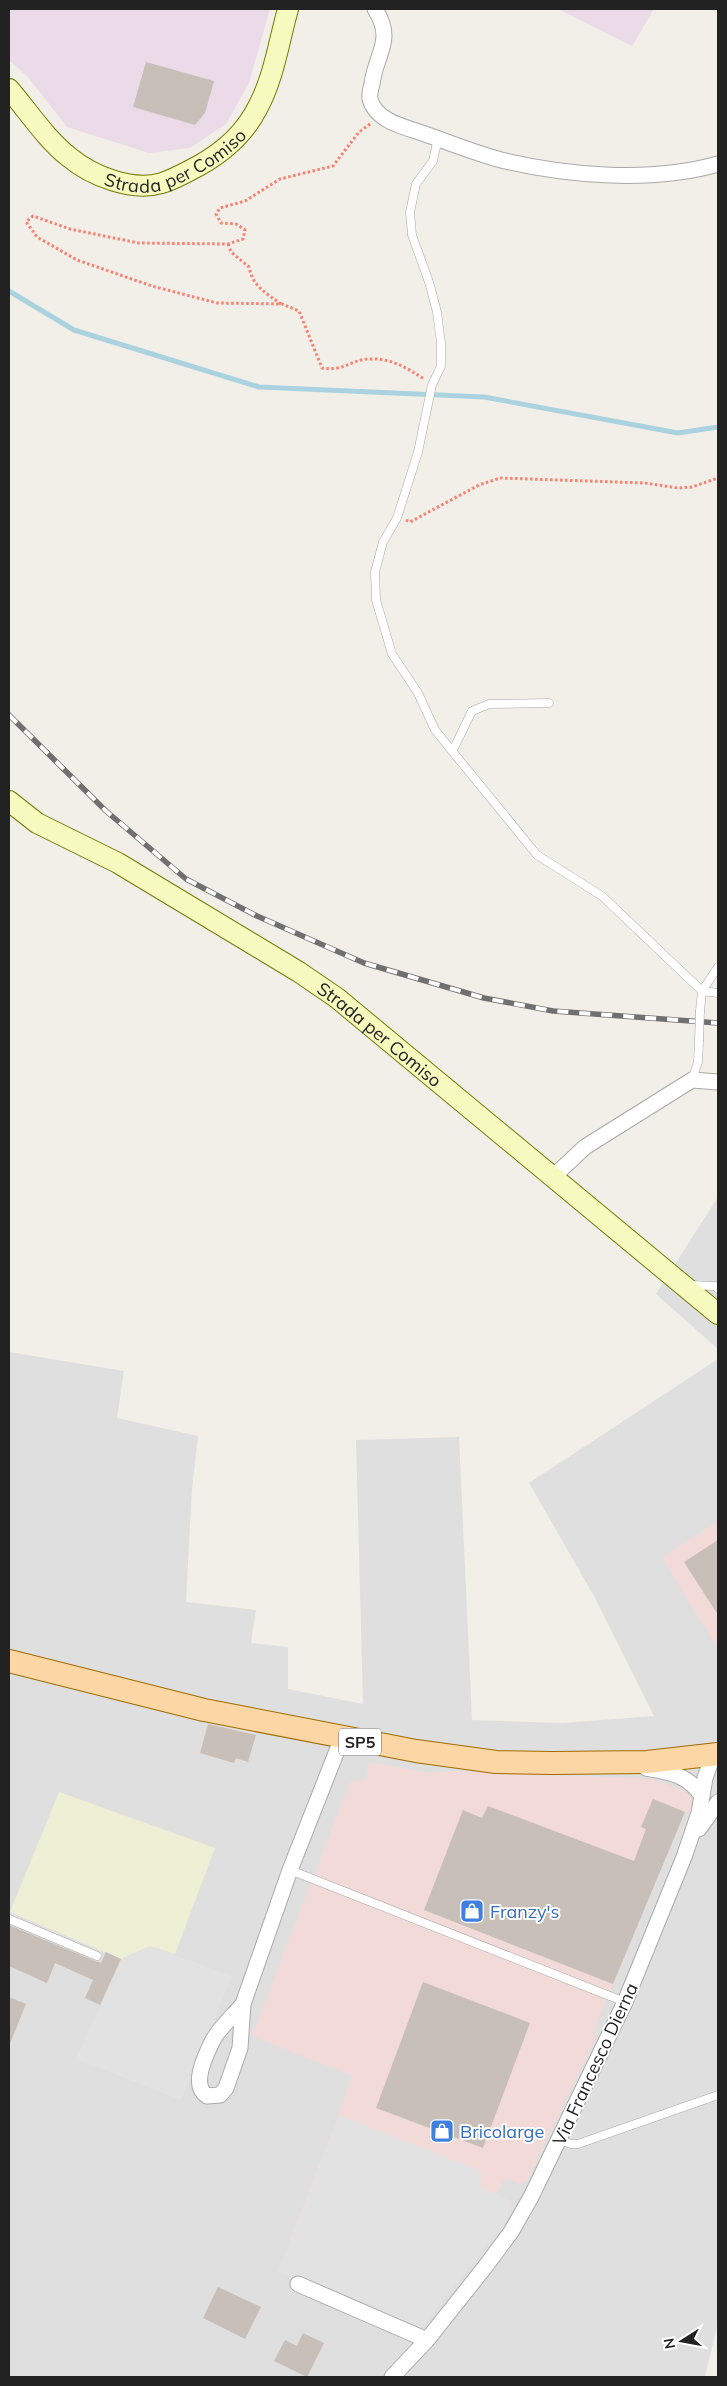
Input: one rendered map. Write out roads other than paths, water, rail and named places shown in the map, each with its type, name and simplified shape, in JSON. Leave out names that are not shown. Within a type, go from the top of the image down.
[{"type":"main road","name":"Strada per Comiso","points":[[9,89],[57,146],[88,170],[121,183],[160,184],[207,161],[238,137],[258,107],[268,84],[288,9]]},
{"type":"main road","name":"Strada per Comiso","points":[[9,801],[36,823],[118,863],[299,972],[337,998],[718,1314]]},
{"type":"main road","name":"SP5","points":[[9,1662],[204,1710],[416,1752],[496,1762],[647,1762],[716,1756]]},
{"type":"street","points":[[375,9],[380,18],[385,37],[373,76],[370,98],[381,117],[498,159],[559,170],[645,174],[684,172],[718,164]]},
{"type":"street","points":[[553,1177],[586,1147],[692,1080],[718,1082]]},
{"type":"street","points":[[244,2004],[214,2038],[198,2081],[200,2090],[206,2096],[216,2097],[224,2092],[240,2048],[244,2004],[290,1870],[342,1738]]},
{"type":"street","points":[[684,1857],[702,1796],[705,1778],[716,1756]]},
{"type":"street","points":[[608,1762],[679,1774],[696,1787],[702,1796]]},
{"type":"street","points":[[684,1857],[704,1821],[718,1802]]},
{"type":"street","name":"Via Francesco Dierna","points":[[392,2377],[427,2340],[511,2232],[560,2140],[625,2002],[684,1857]]},
{"type":"street","points":[[214,2038],[240,2048]]},
{"type":"street","points":[[298,2284],[427,2340]]},
{"type":"lane","points":[[438,138],[433,161],[416,184],[410,212],[412,235],[429,282],[437,312],[441,342],[441,366],[432,385],[418,452],[397,518],[383,542],[375,572],[376,600],[392,654],[418,693],[435,730],[537,855],[602,896],[702,991],[718,993]]},
{"type":"lane","points":[[453,750],[472,711],[489,704],[549,703]]},
{"type":"lane","points":[[692,1080],[698,1062],[702,991],[718,967]]},
{"type":"lane","points":[[683,1284],[715,1286],[718,1289]]},
{"type":"lane","points":[[290,1870],[625,2002]]},
{"type":"lane","points":[[9,1919],[98,1956]]},
{"type":"lane","points":[[560,2140],[571,2144],[578,2144],[718,2095]]},
{"type":"waterway","points":[[9,291],[74,330],[259,387],[484,397],[678,433],[718,427]]},
{"type":"railway","points":[[9,715],[106,811],[186,879],[257,916],[364,963],[484,998],[553,1011],[718,1023]]},
{"type":"place","name":"Franzy's","points":[[472,1911]]},
{"type":"place","name":"Bricolarge","points":[[442,2131]]}]
